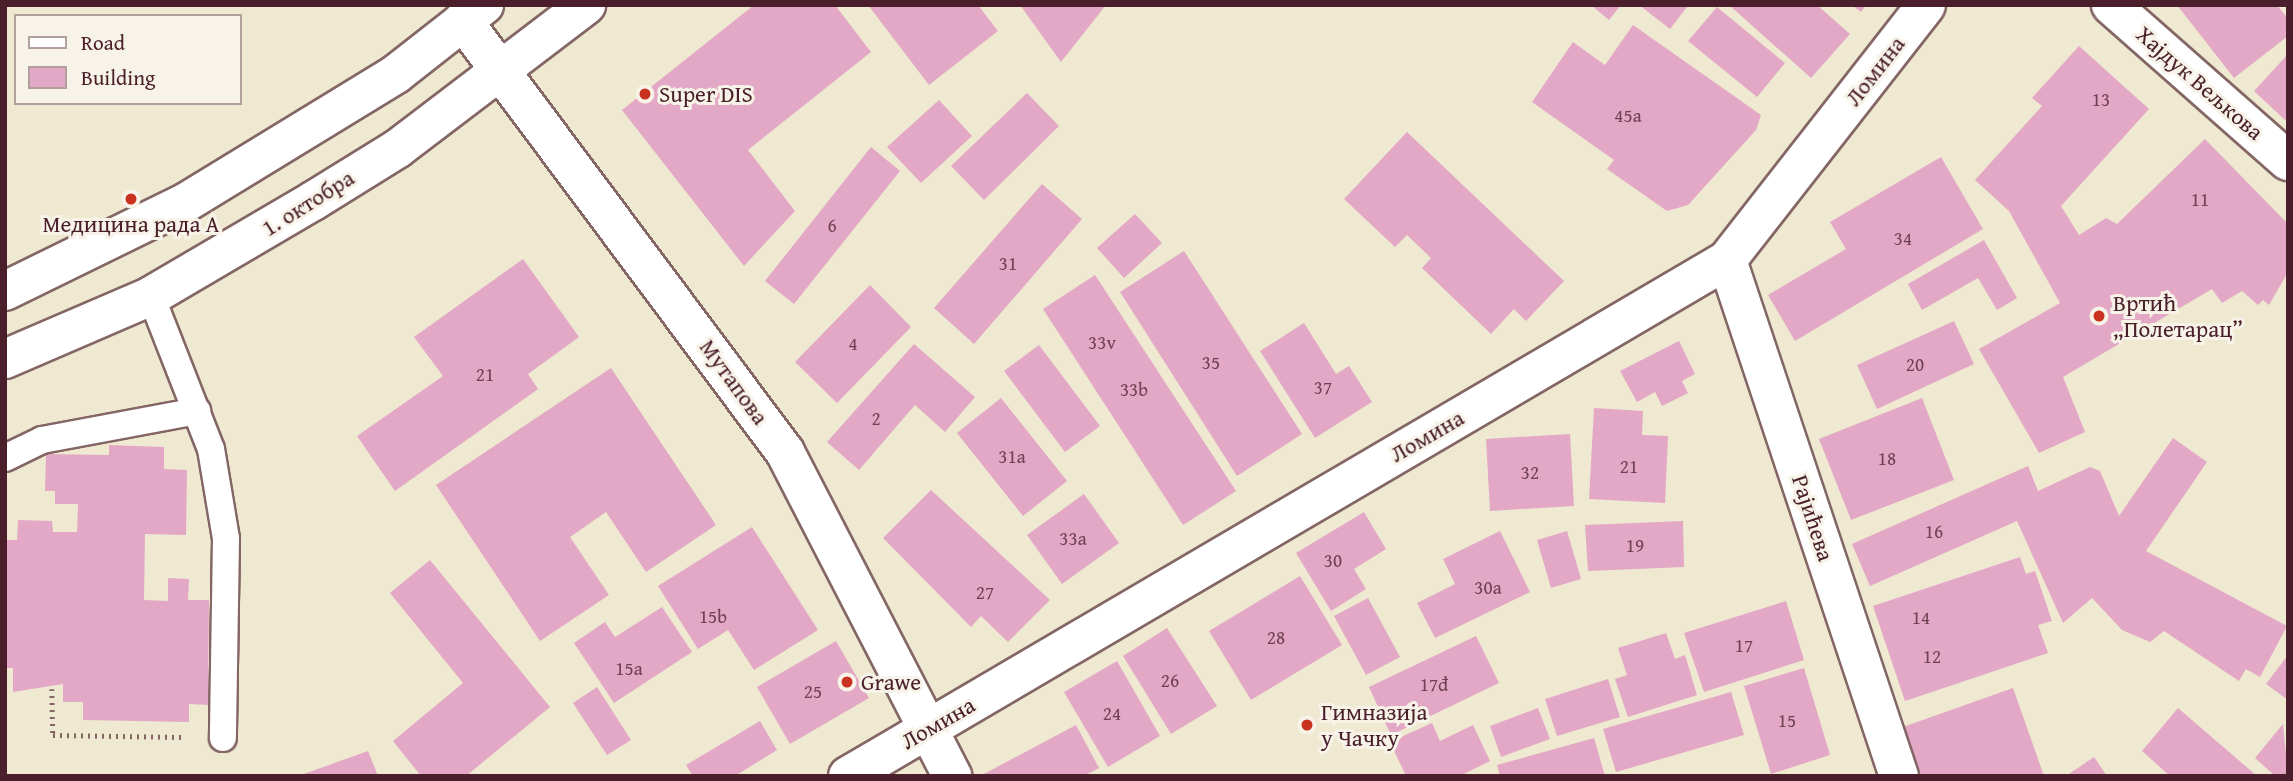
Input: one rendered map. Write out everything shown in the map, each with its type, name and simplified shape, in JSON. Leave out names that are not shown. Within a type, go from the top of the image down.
[{"type":"street","name":"1. октобра","points":[[5,359],[151,296],[397,149],[497,70],[586,5]]},
{"type":"street","name":"Ломина","points":[[848,776],[1727,260],[1926,5]]},
{"type":"street","name":"Хајдук Вељкова","points":[[2111,5],[2288,161]]},
{"type":"street","name":"Мутапова","points":[[467,10],[497,70],[785,452],[931,727],[953,776]]},
{"type":"street","points":[[5,291],[185,204],[396,74],[467,10]]},
{"type":"street","name":"Рајићева","points":[[1727,260],[1899,776]]},
{"type":"lane","points":[[151,296],[211,449],[226,539],[223,738]]},
{"type":"lane","points":[[5,458],[42,440],[197,411]]},
{"type":"path","points":[[52,689],[53,735],[223,738]]},
{"type":"building","points":[[754,5],[835,5],[871,52],[748,150],[795,211],[744,266],[622,110]]},
{"type":"building","points":[[868,5],[978,5],[998,31],[929,85]]},
{"type":"building","points":[[1020,5],[1106,5],[1061,62]]},
{"type":"building","points":[[1591,5],[1621,5],[1609,20]]},
{"type":"building","points":[[1639,5],[1685,5],[1687,7],[1670,29]]},
{"type":"building","points":[[1729,5],[1817,5],[1850,34],[1811,78]]},
{"type":"building","points":[[1852,5],[1866,5],[1861,12]]},
{"type":"building","points":[[2177,5],[2277,5],[2288,19],[2288,36],[2234,78]]},
{"type":"building","points":[[1717,7],[1785,63],[1757,97],[1688,41]]},
{"type":"building","points":[[1633,25],[1761,115],[1756,130],[1688,205],[1667,211],[1607,169],[1614,160],[1532,102],[1573,42],[1605,65]]},
{"type":"building","points":[[2079,46],[2149,109],[2061,206],[2079,235],[2106,218],[2117,224],[2205,139],[2288,224],[2288,272],[2269,305],[2263,300],[2258,305],[2242,291],[2222,303],[2212,289],[2063,377],[2085,432],[2039,453],[1979,349],[2060,303],[2009,211],[1975,180],[2042,106],[2032,98]]},
{"type":"building","points":[[2288,54],[2288,117],[2285,120],[2254,91]]},
{"type":"building","points":[[1027,93],[1059,126],[984,200],[951,166]]},
{"type":"building","points":[[939,100],[972,136],[921,183],[887,147]]},
{"type":"building","points":[[1407,132],[1564,281],[1526,321],[1514,309],[1491,334],[1422,268],[1431,258],[1407,235],[1395,247],[1344,199]]},
{"type":"building","points":[[871,147],[900,171],[794,304],[765,281]]},
{"type":"building","points":[[1941,157],[1983,229],[1795,341],[1768,295],[1846,249],[1830,222]]},
{"type":"building","points":[[1042,184],[1082,219],[974,344],[934,308]]},
{"type":"building","points":[[1135,214],[1162,243],[1124,278],[1097,248]]},
{"type":"building","points":[[1984,240],[2017,298],[1997,310],[1978,278],[1922,310],[1908,284]]},
{"type":"building","points":[[1184,251],[1302,434],[1237,476],[1120,292]]},
{"type":"building","points":[[523,259],[579,337],[528,374],[538,389],[395,491],[357,436],[443,376],[414,337]]},
{"type":"building","points":[[1095,275],[1236,491],[1183,525],[1043,309]]},
{"type":"building","points":[[870,285],[911,327],[837,403],[795,362]]},
{"type":"building","points":[[1954,321],[1974,364],[1877,409],[1857,365]]},
{"type":"building","points":[[1304,323],[1336,374],[1349,366],[1372,402],[1315,438],[1260,351]]},
{"type":"building","points":[[1679,341],[1695,374],[1682,381],[1688,393],[1662,406],[1655,392],[1637,402],[1620,371]]},
{"type":"building","points":[[914,344],[975,397],[945,432],[915,405],[859,470],[827,442]]},
{"type":"building","points":[[1039,345],[1100,426],[1065,452],[1004,371]]},
{"type":"building","points":[[611,368],[716,525],[646,572],[606,512],[570,537],[609,595],[540,641],[436,485]]},
{"type":"building","points":[[1001,398],[1067,481],[1023,516],[957,433]]},
{"type":"building","points":[[1922,398],[1954,480],[1851,520],[1819,439]]},
{"type":"building","points":[[1594,408],[1643,411],[1642,435],[1668,436],[1665,503],[1589,499]]},
{"type":"building","points":[[1570,434],[1574,506],[1490,511],[1486,439]]},
{"type":"building","points":[[2173,438],[2207,462],[2146,551],[2287,626],[2260,677],[2246,669],[2239,681],[2164,631],[2150,642],[2122,630],[2092,598],[2063,623],[2017,521],[1870,586],[1852,544],[2028,466],[2038,491],[2090,467],[2100,471],[2119,516]]},
{"type":"building","points":[[109,445],[164,447],[164,469],[187,470],[186,535],[145,534],[144,600],[168,601],[168,578],[189,579],[188,600],[209,600],[208,705],[189,704],[189,722],[83,720],[83,702],[63,702],[63,684],[13,692],[13,668],[5,668],[5,540],[17,540],[18,520],[52,521],[53,532],[77,532],[78,504],[55,504],[55,491],[45,491],[46,454],[109,455]]},
{"type":"building","points":[[931,490],[1050,600],[1008,642],[981,616],[971,627],[883,538]]},
{"type":"building","points":[[1084,494],[1119,543],[1062,584],[1027,535]]},
{"type":"building","points":[[1364,512],[1386,549],[1354,569],[1366,589],[1331,611],[1296,553]]},
{"type":"building","points":[[1683,521],[1684,567],[1588,571],[1585,525]]},
{"type":"building","points":[[752,527],[818,630],[754,670],[728,630],[698,649],[658,586]]},
{"type":"building","points":[[1500,531],[1530,592],[1435,638],[1417,603],[1455,584],[1443,559]]},
{"type":"building","points":[[1567,531],[1581,579],[1551,588],[1537,540]]},
{"type":"building","points":[[2020,557],[2026,574],[2035,571],[2052,621],[2038,625],[2048,653],[1905,701],[1873,606]]},
{"type":"building","points":[[430,560],[550,707],[466,776],[421,776],[393,741],[463,683],[390,593]]},
{"type":"building","points":[[1300,576],[1342,645],[1251,700],[1209,631]]},
{"type":"building","points":[[1368,598],[1400,657],[1366,675],[1334,616]]},
{"type":"building","points":[[1786,601],[1804,660],[1704,692],[1684,633]]},
{"type":"building","points":[[662,607],[692,652],[614,703],[574,643],[605,622],[615,637]]},
{"type":"building","points":[[1167,628],[1217,706],[1171,734],[1123,656]]},
{"type":"building","points":[[1666,633],[1675,659],[1685,655],[1697,695],[1628,717],[1615,679],[1627,675],[1618,648]]},
{"type":"building","points":[[1476,636],[1499,683],[1391,735],[1369,687]]},
{"type":"building","points":[[836,641],[869,698],[790,744],[757,687]]},
{"type":"building","points":[[2288,655],[2288,700],[2266,684]]},
{"type":"building","points":[[1117,661],[1160,736],[1108,767],[1064,692]]},
{"type":"building","points":[[1804,668],[1830,755],[1771,774],[1744,686]]},
{"type":"building","points":[[1608,679],[1620,717],[1557,736],[1545,699]]},
{"type":"building","points":[[597,687],[631,740],[607,755],[573,703]]},
{"type":"building","points":[[2013,688],[2044,776],[1920,776],[1903,727]]},
{"type":"building","points":[[1731,692],[1744,735],[1616,772],[1603,729]]},
{"type":"building","points":[[1538,708],[1550,739],[1501,757],[1490,726]]},
{"type":"building","points":[[2178,708],[2257,776],[2170,776],[2142,751]]},
{"type":"building","points":[[760,721],[777,750],[735,776],[693,776],[686,765]]},
{"type":"building","points":[[1432,723],[1440,741],[1473,725],[1490,761],[1460,776],[1406,776],[1390,742]]},
{"type":"building","points":[[2283,724],[2288,776],[2275,776],[2255,758]]},
{"type":"building","points":[[1076,725],[1099,768],[1084,776],[980,776]]},
{"type":"building","points":[[1594,738],[1605,776],[1500,776],[1497,765]]},
{"type":"building","points":[[368,751],[378,776],[301,776],[301,775]]},
{"type":"building","points":[[2094,757],[2107,776],[2066,776]]},
{"type":"place","name":"Super DIS","points":[[645,94]]},
{"type":"place","name":"Медицина рада А","points":[[131,199]]},
{"type":"place","name":"Вртић „Полетарац”","points":[[2099,316]]},
{"type":"place","name":"Grawe","points":[[847,682]]},
{"type":"place","name":"Гимназија у Чачку","points":[[1307,725]]}]
